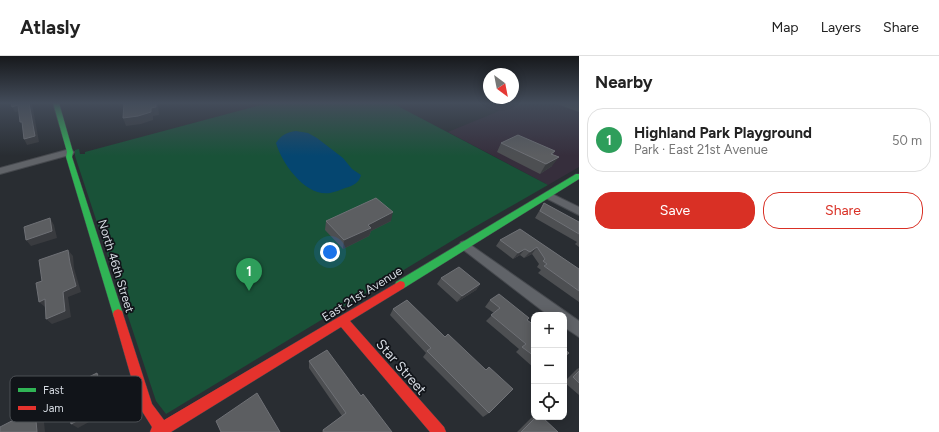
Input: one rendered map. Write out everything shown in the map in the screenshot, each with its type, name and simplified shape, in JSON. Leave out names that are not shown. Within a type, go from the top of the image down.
[{"type":"street","name":"North 46th Street","points":[[61,121],[70,152],[69,157],[137,376]]},
{"type":"street","points":[[0,171],[70,152]]},
{"type":"street","name":"East 21st Avenue","points":[[161,431],[579,176]]},
{"type":"street","points":[[548,195],[579,211]]},
{"type":"street","points":[[465,245],[555,312]]},
{"type":"street","name":"Star Street","points":[[342,320],[439,432]]},
{"type":"street","points":[[567,320],[579,330]]},
{"type":"street","name":"North 46th Street","points":[[142,392],[147,408],[161,431]]},
{"type":"shaded area","points":[[476,121],[579,121],[579,167],[548,185],[448,132]]},
{"type":"green space","points":[[202,121],[425,121],[548,185],[473,228],[166,414],[156,401],[75,156],[75,150],[79,149],[80,154],[85,154],[85,152]]},
{"type":"water","points":[[296,131],[308,133],[317,138],[343,158],[352,169],[361,175],[359,180],[351,186],[330,193],[321,193],[312,190],[304,184],[289,169],[276,143],[284,134]]},
{"type":"building","points":[[20,121],[32,121],[35,136],[24,139],[22,122]]},
{"type":"building","points":[[518,135],[555,151],[551,154],[559,157],[546,164],[501,143]]},
{"type":"building","points":[[376,198],[393,212],[368,225],[371,228],[344,240],[326,221]]},
{"type":"building","points":[[544,203],[579,222],[579,234],[540,211]]},
{"type":"building","points":[[50,218],[52,231],[26,240],[24,227]]},
{"type":"building","points":[[520,229],[579,269],[579,291],[544,266],[547,264],[543,261],[545,259],[537,247],[530,252],[525,249],[518,253],[500,240]]},
{"type":"building","points":[[68,250],[76,286],[63,292],[65,311],[46,319],[45,299],[39,302],[36,283],[42,281],[39,260]]},
{"type":"building","points":[[459,267],[480,284],[462,296],[441,278]]},
{"type":"building","points":[[499,294],[529,318],[527,320],[531,323],[531,354],[522,347],[526,344],[491,315],[500,308],[490,300]]},
{"type":"building","points":[[407,300],[445,337],[448,334],[486,370],[489,367],[513,389],[489,413],[427,351],[431,348],[393,309]]},
{"type":"building","points":[[327,350],[361,396],[363,394],[392,432],[324,432],[323,430],[346,413],[309,361]]},
{"type":"building","points":[[579,371],[579,383],[573,377]]},
{"type":"building","points":[[97,373],[98,376],[91,376]]},
{"type":"building","points":[[257,393],[280,432],[221,432],[216,421]]},
{"type":"building","points":[[533,420],[545,420],[558,432],[521,432]]},
{"type":"building","points":[[10,422],[36,422],[37,432],[0,432],[0,427]]},
{"type":"traffic: fast","points":[[61,121],[70,152],[69,157],[118,314]]},
{"type":"traffic: fast","points":[[400,285],[579,176]]},
{"type":"traffic: jam","points":[[157,432],[400,285]]},
{"type":"traffic: jam","points":[[118,314],[137,376]]},
{"type":"traffic: jam","points":[[342,320],[439,432]]},
{"type":"traffic: jam","points":[[142,392],[147,408],[164,432]]},
{"type":"place","name":"Highland Park Playground","points":[[249,291]]}]
